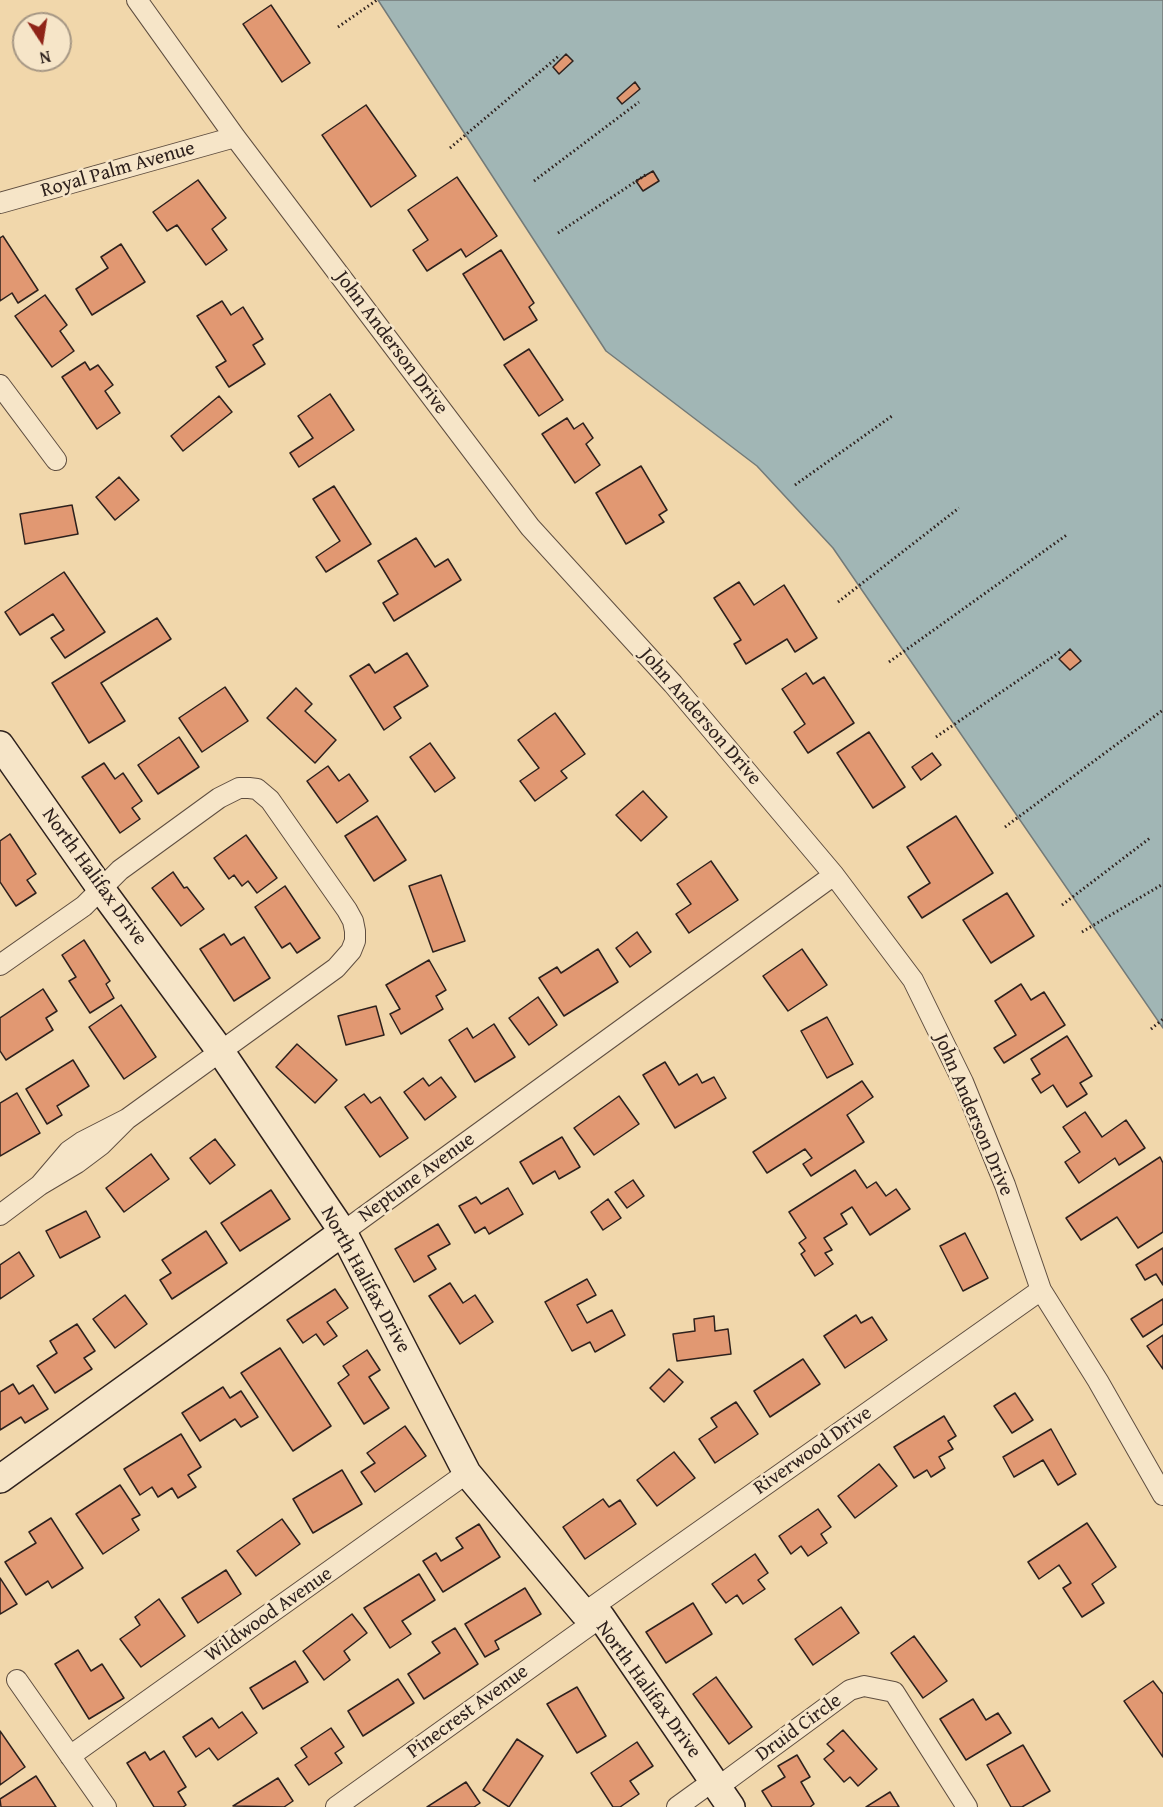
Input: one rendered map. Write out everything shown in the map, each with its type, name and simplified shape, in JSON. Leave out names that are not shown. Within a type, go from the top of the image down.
[{"type":"street","name":"John Anderson Drive","points":[[137,0],[235,137],[530,527],[673,684],[834,875],[913,980],[963,1082],[1005,1185],[1041,1290],[1098,1381],[1163,1495]]},
{"type":"street","name":"Royal Palm Avenue","points":[[0,204],[235,137]]},
{"type":"street","points":[[0,385],[56,460]]},
{"type":"street","name":"North Halifax Drive","points":[[0,745],[220,1052],[343,1232],[467,1473],[593,1615],[720,1792]]},
{"type":"street","points":[[0,965],[84,906],[120,870],[229,792],[249,788],[257,789],[270,800],[347,910],[353,921],[355,941],[351,951],[336,969],[127,1119],[86,1157],[40,1185],[0,1215]]},
{"type":"street","name":"Neptune Avenue","points":[[0,1479],[834,875]]},
{"type":"street","name":"Riverwood Drive","points":[[593,1615],[1041,1290]]},
{"type":"street","name":"Wildwood Avenue","points":[[70,1756],[467,1473]]},
{"type":"street","name":"Pinecrest Avenue","points":[[336,1807],[593,1615]]},
{"type":"street","points":[[16,1680],[106,1807]]},
{"type":"street","name":"Druid Circle","points":[[677,1807],[720,1792],[850,1690],[864,1686],[894,1692],[968,1807]]},
{"type":"path","points":[[338,27],[377,0]]},
{"type":"path","points":[[450,148],[560,55]]},
{"type":"path","points":[[534,182],[639,102]]},
{"type":"path","points":[[558,233],[647,174]]},
{"type":"path","points":[[795,485],[892,416]]},
{"type":"path","points":[[838,602],[959,508]]},
{"type":"path","points":[[889,662],[1068,534]]},
{"type":"path","points":[[936,737],[1061,651]]},
{"type":"path","points":[[1005,827],[1163,710]]},
{"type":"path","points":[[1062,905],[1150,838]]},
{"type":"path","points":[[1082,932],[1163,884]]},
{"type":"path","points":[[1151,1029],[1163,1019]]},
{"type":"shaded area","points":[[378,0],[1163,0],[1163,1028],[833,548],[757,466],[606,351]]},
{"type":"building","points":[[271,5],[310,63],[282,82],[243,24]]},
{"type":"building","points":[[566,54],[573,61],[559,74],[553,67]]},
{"type":"building","points":[[635,82],[640,89],[622,104],[617,98]]},
{"type":"building","points":[[366,105],[416,176],[371,207],[322,135]]},
{"type":"building","points":[[653,171],[659,181],[643,191],[636,181]]},
{"type":"building","points":[[457,177],[497,236],[466,257],[461,249],[427,271],[413,250],[428,240],[408,210]]},
{"type":"building","points":[[198,180],[226,218],[212,229],[227,250],[206,265],[177,225],[167,231],[153,212]]},
{"type":"building","points":[[3,236],[38,290],[18,303],[12,293],[0,301],[0,238]]},
{"type":"building","points":[[121,244],[145,282],[92,315],[76,289],[108,268],[101,257]]},
{"type":"building","points":[[501,250],[534,303],[529,307],[537,320],[504,340],[463,274]]},
{"type":"building","points":[[45,295],[67,325],[60,331],[74,351],[52,367],[15,316]]},
{"type":"building","points":[[222,301],[231,315],[243,307],[263,339],[253,345],[265,364],[229,387],[216,367],[226,361],[197,316]]},
{"type":"building","points":[[529,349],[563,400],[539,416],[504,365]]},
{"type":"building","points":[[85,362],[90,370],[98,365],[113,385],[105,391],[120,413],[97,429],[62,377]]},
{"type":"building","points":[[330,394],[354,430],[299,467],[290,453],[313,438],[298,416]]},
{"type":"building","points":[[219,396],[232,412],[183,451],[171,436]]},
{"type":"building","points":[[567,418],[574,429],[583,423],[593,438],[586,444],[600,465],[575,483],[542,434]]},
{"type":"building","points":[[641,466],[667,510],[659,515],[664,522],[626,544],[596,493]]},
{"type":"building","points":[[119,477],[139,500],[115,520],[96,497]]},
{"type":"building","points":[[334,486],[371,544],[326,572],[316,557],[340,541],[313,499]]},
{"type":"building","points":[[72,505],[78,534],[25,544],[20,514]]},
{"type":"building","points":[[416,538],[435,567],[448,559],[461,580],[394,621],[383,603],[398,594],[378,561]]},
{"type":"building","points":[[64,572],[105,632],[65,658],[51,638],[64,630],[53,614],[20,635],[5,612]]},
{"type":"building","points":[[739,582],[754,605],[784,585],[817,638],[795,652],[787,639],[746,664],[734,644],[741,640],[714,598]]},
{"type":"building","points":[[157,618],[171,639],[101,683],[125,721],[89,743],[52,683]]},
{"type":"building","points":[[1070,649],[1081,661],[1070,670],[1059,659]]},
{"type":"building","points":[[407,653],[428,686],[394,707],[401,718],[384,730],[350,676],[369,664],[375,673]]},
{"type":"building","points":[[806,673],[813,684],[824,677],[854,723],[808,753],[794,732],[805,724],[782,689]]},
{"type":"building","points":[[225,687],[248,721],[202,752],[179,718]]},
{"type":"building","points":[[296,688],[312,704],[305,711],[336,740],[315,763],[267,718]]},
{"type":"building","points":[[555,713],[585,754],[561,771],[567,778],[535,801],[520,781],[539,768],[518,740]]},
{"type":"building","points":[[869,732],[905,787],[873,808],[837,753]]},
{"type":"building","points":[[179,737],[199,767],[158,794],[138,765]]},
{"type":"building","points":[[430,743],[455,778],[435,792],[410,757]]},
{"type":"building","points":[[932,753],[941,765],[921,780],[912,767]]},
{"type":"building","points":[[104,763],[115,779],[123,773],[142,801],[132,808],[140,819],[120,833],[82,777]]},
{"type":"building","points":[[328,766],[339,781],[349,774],[368,801],[337,823],[307,781]]},
{"type":"building","points":[[643,791],[667,817],[641,841],[616,815]]},
{"type":"building","points":[[377,816],[406,860],[374,881],[345,836]]},
{"type":"building","points":[[956,816],[993,873],[922,918],[908,897],[930,883],[907,847]]},
{"type":"building","points":[[10,834],[36,874],[27,880],[36,893],[16,906],[0,882],[0,841]]},
{"type":"building","points":[[246,835],[277,878],[257,893],[248,881],[242,886],[234,875],[229,879],[214,858]]},
{"type":"building","points":[[711,861],[738,900],[689,933],[676,914],[691,904],[677,884]]},
{"type":"building","points":[[173,872],[184,888],[187,887],[204,909],[181,926],[152,888]]},
{"type":"building","points":[[441,875],[465,941],[433,952],[409,886]]},
{"type":"building","points":[[285,886],[320,938],[297,953],[290,943],[282,948],[255,907]]},
{"type":"building","points":[[1007,893],[1034,936],[991,963],[963,920]]},
{"type":"building","points":[[637,932],[651,952],[630,967],[616,948]]},
{"type":"building","points":[[224,934],[231,945],[244,937],[270,978],[234,1001],[200,949]]},
{"type":"building","points":[[84,940],[110,981],[106,984],[114,998],[90,1013],[69,981],[76,977],[62,955]]},
{"type":"building","points":[[598,949],[618,982],[564,1016],[539,978],[557,967],[561,973]]},
{"type":"building","points":[[802,949],[827,985],[788,1011],[763,976]]},
{"type":"building","points":[[429,960],[446,990],[436,996],[443,1009],[401,1034],[390,1014],[400,1009],[386,985]]},
{"type":"building","points":[[1021,984],[1031,1000],[1044,992],[1065,1025],[1004,1063],[994,1048],[1016,1035],[995,1001]]},
{"type":"building","points":[[43,989],[57,1011],[46,1018],[53,1030],[6,1060],[0,1051],[0,1018]]},
{"type":"building","points":[[538,997],[557,1025],[529,1045],[509,1018]]},
{"type":"building","points":[[121,1005],[156,1057],[124,1079],[89,1027]]},
{"type":"building","points":[[376,1006],[384,1035],[346,1045],[338,1016]]},
{"type":"building","points":[[827,1017],[853,1064],[827,1078],[801,1031]]},
{"type":"building","points":[[494,1024],[515,1057],[475,1082],[449,1040],[467,1028],[473,1038]]},
{"type":"building","points":[[1067,1036],[1092,1076],[1080,1083],[1087,1094],[1067,1107],[1053,1085],[1041,1093],[1032,1079],[1040,1074],[1031,1059]]},
{"type":"building","points":[[297,1044],[337,1080],[315,1103],[276,1067]]},
{"type":"building","points":[[73,1060],[89,1086],[57,1106],[62,1115],[47,1124],[26,1089]]},
{"type":"building","points":[[665,1062],[679,1085],[697,1074],[702,1083],[714,1077],[726,1098],[675,1128],[643,1075]]},
{"type":"building","points":[[441,1077],[456,1097],[425,1120],[404,1092],[423,1078],[429,1086]]},
{"type":"building","points":[[862,1081],[873,1097],[847,1115],[864,1142],[811,1176],[803,1164],[812,1158],[805,1149],[767,1173],[753,1152]]},
{"type":"building","points":[[17,1093],[40,1133],[0,1156],[0,1103]]},
{"type":"building","points":[[364,1094],[371,1103],[380,1097],[408,1138],[380,1157],[345,1107]]},
{"type":"building","points":[[619,1096],[639,1124],[594,1155],[574,1128]]},
{"type":"building","points":[[1085,1112],[1102,1137],[1126,1120],[1145,1148],[1119,1165],[1115,1158],[1079,1183],[1065,1162],[1080,1152],[1063,1127]]},
{"type":"building","points":[[562,1137],[580,1167],[559,1179],[555,1171],[533,1184],[520,1162]]},
{"type":"building","points":[[215,1139],[235,1165],[210,1184],[190,1158]]},
{"type":"building","points":[[151,1154],[169,1179],[124,1212],[106,1188]]},
{"type":"building","points":[[1160,1157],[1163,1163],[1163,1232],[1138,1248],[1117,1217],[1081,1240],[1066,1218]]},
{"type":"building","points":[[855,1170],[867,1188],[876,1182],[886,1196],[896,1189],[910,1209],[870,1235],[852,1207],[841,1214],[847,1224],[824,1238],[832,1250],[825,1253],[833,1264],[815,1276],[801,1254],[805,1251],[799,1243],[806,1238],[789,1212]]},
{"type":"building","points":[[633,1180],[644,1196],[627,1208],[615,1192]]},
{"type":"building","points":[[508,1188],[523,1214],[489,1234],[485,1227],[475,1233],[459,1206],[476,1197],[481,1204]]},
{"type":"building","points":[[271,1190],[290,1219],[240,1251],[221,1223]]},
{"type":"building","points":[[608,1199],[621,1218],[603,1230],[591,1212]]},
{"type":"building","points":[[86,1211],[100,1237],[60,1258],[46,1231]]},
{"type":"building","points":[[438,1224],[450,1244],[428,1256],[436,1269],[414,1282],[395,1249]]},
{"type":"building","points":[[206,1231],[227,1263],[172,1299],[160,1280],[171,1273],[162,1260]]},
{"type":"building","points":[[965,1233],[988,1278],[963,1291],[940,1246]]},
{"type":"building","points":[[1163,1248],[1163,1285],[1156,1274],[1145,1280],[1136,1265]]},
{"type":"building","points":[[19,1252],[34,1276],[0,1299],[0,1265]]},
{"type":"building","points":[[587,1279],[596,1295],[577,1305],[587,1323],[612,1310],[625,1335],[595,1352],[590,1342],[572,1351],[545,1302]]},
{"type":"building","points":[[450,1283],[463,1303],[475,1295],[493,1322],[460,1344],[429,1296]]},
{"type":"building","points":[[335,1289],[348,1308],[327,1322],[337,1336],[324,1345],[316,1334],[303,1343],[287,1320]]},
{"type":"building","points":[[125,1295],[147,1324],[115,1348],[93,1319]]},
{"type":"building","points":[[1163,1299],[1163,1324],[1143,1337],[1131,1319]]},
{"type":"building","points":[[856,1315],[861,1323],[872,1317],[887,1340],[845,1368],[824,1336]]},
{"type":"building","points":[[714,1316],[715,1331],[728,1329],[731,1354],[677,1361],[673,1334],[695,1331],[694,1319]]},
{"type":"building","points":[[77,1324],[95,1351],[84,1358],[92,1369],[55,1393],[37,1366],[57,1353],[50,1341]]},
{"type":"building","points":[[1163,1335],[1163,1369],[1147,1346]]},
{"type":"building","points":[[280,1348],[331,1426],[293,1451],[241,1373]]},
{"type":"building","points":[[367,1350],[380,1370],[369,1377],[389,1408],[364,1424],[338,1383],[349,1375],[343,1366]]},
{"type":"building","points":[[803,1359],[820,1384],[770,1417],[754,1391]]},
{"type":"building","points":[[669,1369],[683,1382],[664,1402],[650,1388]]},
{"type":"building","points":[[13,1384],[19,1394],[33,1385],[48,1409],[25,1423],[21,1417],[0,1430],[0,1392]]},
{"type":"building","points":[[223,1387],[230,1398],[241,1391],[258,1417],[241,1427],[235,1419],[200,1441],[182,1413]]},
{"type":"building","points":[[1015,1393],[1033,1420],[1012,1433],[994,1406]]},
{"type":"building","points":[[736,1402],[758,1434],[715,1463],[699,1439],[717,1427],[711,1418]]},
{"type":"building","points":[[944,1416],[956,1436],[948,1441],[953,1449],[939,1457],[945,1468],[931,1477],[927,1470],[914,1478],[894,1447]]},
{"type":"building","points":[[405,1426],[426,1456],[375,1492],[361,1472],[375,1463],[367,1453]]},
{"type":"building","points":[[1051,1429],[1076,1474],[1058,1485],[1043,1460],[1014,1477],[1003,1457]]},
{"type":"building","points":[[181,1434],[201,1467],[188,1475],[196,1487],[178,1498],[172,1488],[158,1497],[152,1487],[140,1495],[124,1469]]},
{"type":"building","points":[[674,1452],[695,1478],[657,1506],[637,1480]]},
{"type":"building","points":[[879,1464],[897,1486],[855,1518],[838,1496]]},
{"type":"building","points":[[342,1470],[362,1504],[313,1533],[293,1499]]},
{"type":"building","points":[[120,1485],[140,1515],[132,1519],[139,1530],[103,1554],[76,1514]]},
{"type":"building","points":[[603,1499],[609,1507],[620,1500],[636,1524],[585,1559],[563,1527]]},
{"type":"building","points":[[818,1509],[831,1527],[821,1534],[827,1543],[808,1556],[801,1546],[791,1554],[779,1536]]},
{"type":"building","points":[[51,1518],[83,1568],[52,1588],[48,1581],[26,1595],[5,1562],[36,1543],[29,1532]]},
{"type":"building","points":[[282,1519],[300,1544],[256,1576],[237,1551]]},
{"type":"building","points":[[1087,1523],[1116,1567],[1092,1584],[1104,1603],[1082,1617],[1063,1588],[1071,1583],[1059,1565],[1039,1579],[1028,1562]]},
{"type":"building","points":[[479,1524],[500,1557],[443,1592],[423,1561],[436,1553],[441,1561],[463,1548],[456,1538]]},
{"type":"building","points":[[755,1554],[768,1573],[758,1580],[765,1589],[743,1604],[737,1595],[726,1603],[712,1584]]},
{"type":"building","points":[[226,1570],[241,1594],[198,1623],[182,1598]]},
{"type":"building","points":[[419,1574],[435,1600],[402,1621],[411,1634],[390,1648],[364,1608]]},
{"type":"building","points":[[0,1578],[17,1604],[0,1614]]},
{"type":"building","points":[[525,1588],[541,1614],[495,1641],[499,1649],[485,1657],[465,1624]]},
{"type":"building","points":[[159,1599],[185,1636],[141,1667],[120,1639],[140,1625],[135,1617]]},
{"type":"building","points":[[693,1603],[712,1634],[666,1663],[646,1632]]},
{"type":"building","points":[[841,1607],[859,1633],[813,1665],[795,1639]]},
{"type":"building","points":[[352,1614],[367,1633],[344,1651],[350,1660],[324,1680],[303,1651]]},
{"type":"building","points":[[455,1628],[478,1664],[424,1699],[408,1674],[440,1653],[432,1642]]},
{"type":"building","points":[[914,1636],[947,1681],[923,1698],[891,1653]]},
{"type":"building","points":[[78,1650],[91,1671],[102,1664],[124,1698],[89,1719],[55,1664]]},
{"type":"building","points":[[295,1661],[308,1682],[263,1709],[250,1688]]},
{"type":"building","points":[[716,1677],[752,1727],[729,1744],[693,1694]]},
{"type":"building","points":[[398,1679],[414,1703],[363,1736],[348,1711]]},
{"type":"building","points":[[1153,1681],[1163,1694],[1163,1757],[1124,1701]]},
{"type":"building","points":[[577,1687],[606,1736],[577,1753],[547,1704]]},
{"type":"building","points":[[973,1699],[986,1720],[998,1713],[1011,1733],[966,1760],[940,1719]]},
{"type":"building","points":[[242,1712],[257,1733],[218,1760],[209,1748],[196,1757],[183,1737],[212,1718],[219,1728]]},
{"type":"building","points":[[331,1728],[344,1747],[335,1753],[342,1763],[309,1785],[295,1765],[307,1757],[301,1748]]},
{"type":"building","points":[[843,1730],[877,1769],[858,1786],[850,1777],[844,1782],[824,1759],[834,1751],[827,1744]]},
{"type":"building","points":[[0,1731],[25,1767],[0,1785]]},
{"type":"building","points":[[517,1739],[543,1756],[509,1807],[483,1790]]},
{"type":"building","points":[[637,1742],[653,1766],[630,1781],[639,1794],[620,1807],[613,1807],[591,1773]]},
{"type":"building","points":[[1023,1745],[1050,1791],[1022,1807],[1011,1807],[987,1765]]},
{"type":"building","points":[[164,1751],[186,1787],[178,1792],[186,1805],[183,1807],[154,1807],[127,1763],[145,1752],[150,1760]]},
{"type":"building","points":[[797,1755],[810,1777],[801,1782],[814,1804],[810,1807],[772,1807],[762,1791],[785,1777],[778,1766]]},
{"type":"building","points":[[36,1776],[56,1807],[1,1807],[0,1799]]},
{"type":"building","points":[[278,1778],[293,1801],[284,1807],[233,1806]]},
{"type":"building","points":[[466,1782],[480,1803],[474,1807],[427,1807]]},
{"type":"building","points":[[890,1792],[899,1807],[866,1807]]}]
